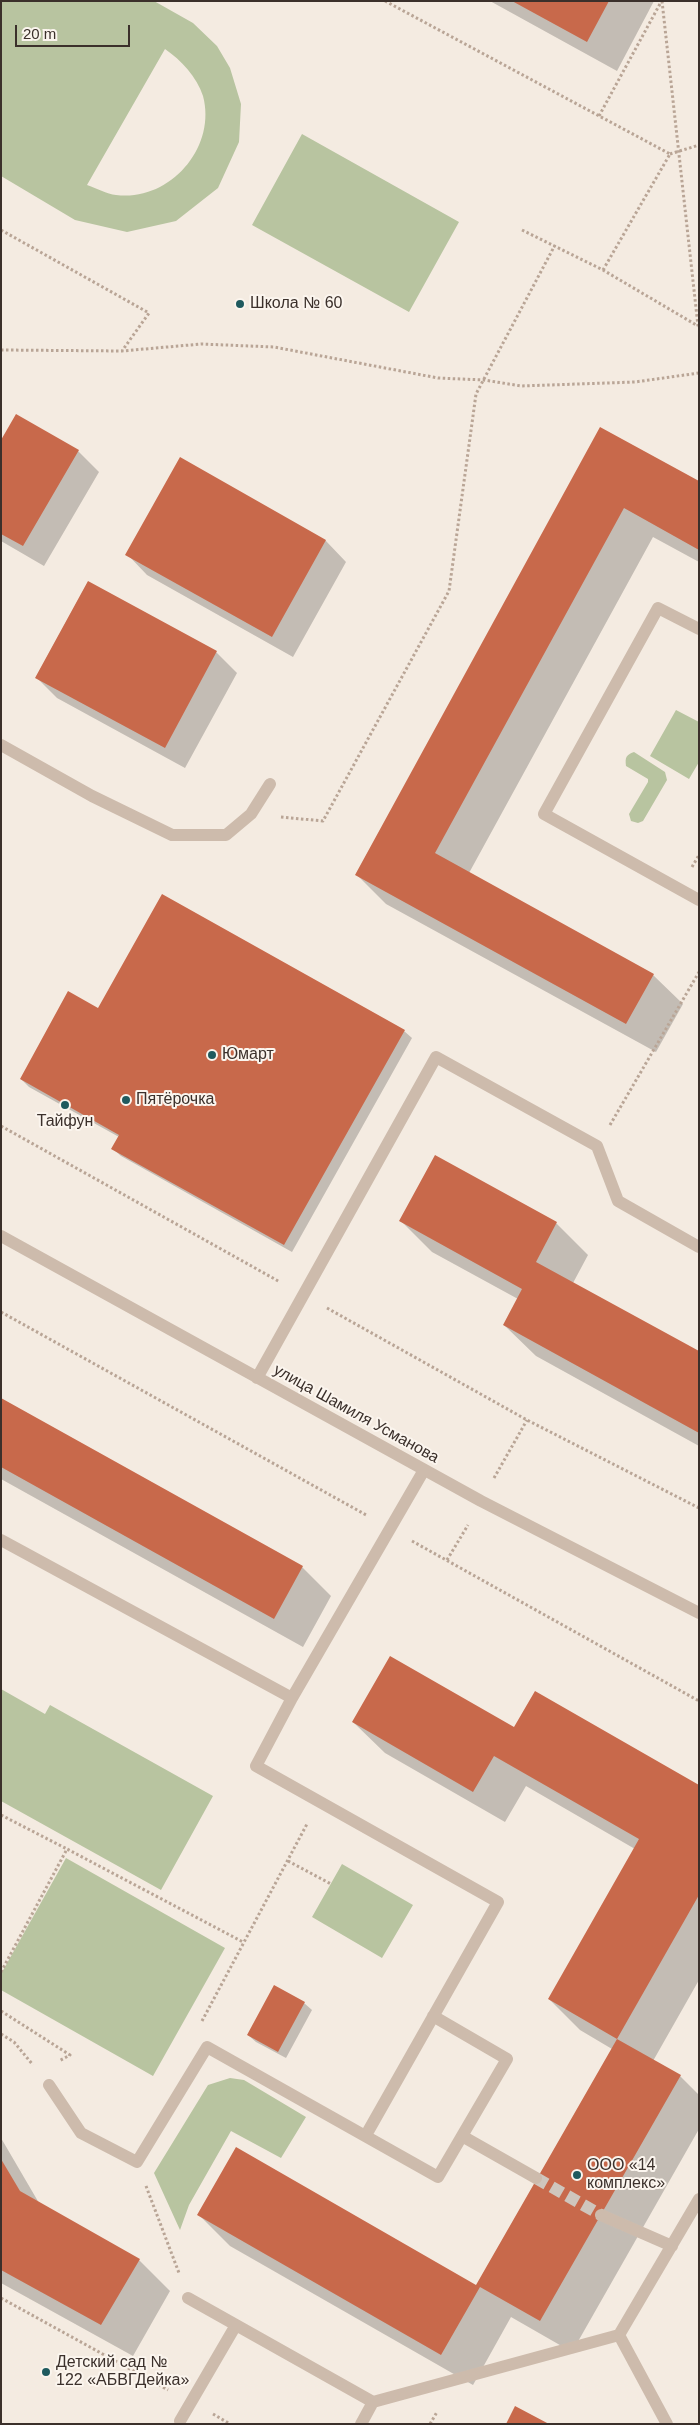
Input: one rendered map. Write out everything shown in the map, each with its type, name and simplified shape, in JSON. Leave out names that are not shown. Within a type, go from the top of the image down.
[{"type":"street","points":[[699,629],[658,608],[544,814],[699,900]]},
{"type":"street","points":[[1,745],[92,796],[172,835],[226,834],[251,814],[270,784]]},
{"type":"street","points":[[257,1378],[436,1057],[597,1146],[618,1201],[699,1247]]},
{"type":"street","name":"улица Шамиля Усманова","points":[[1,1236],[424,1470],[699,1613]]},
{"type":"street","points":[[366,2135],[498,1902],[256,1766],[292,1698],[424,1470]]},
{"type":"street","points":[[1,1540],[292,1698]]},
{"type":"street","points":[[49,2085],[81,2133],[137,2162],[206,2047],[438,2176],[507,2059],[433,2016]]},
{"type":"street","points":[[462,2136],[536,2178]]},
{"type":"street","points":[[188,2298],[373,2402],[619,2336],[699,2200]]},
{"type":"street","points":[[601,2215],[672,2246]]},
{"type":"street","points":[[180,2421],[236,2325]]},
{"type":"street","points":[[619,2336],[667,2424]]},
{"type":"street","points":[[360,2424],[373,2402]]},
{"type":"path","points":[[385,1],[670,154]]},
{"type":"path","points":[[599,116],[662,1]]},
{"type":"path","points":[[662,1],[698,326]]},
{"type":"path","points":[[603,270],[670,154],[699,145]]},
{"type":"path","points":[[1,230],[149,313],[122,351]]},
{"type":"path","points":[[522,230],[603,270],[698,326]]},
{"type":"path","points":[[251,814],[323,821],[448,591],[476,394],[555,245]]},
{"type":"path","points":[[1,350],[122,351],[201,344],[274,347],[438,378],[484,380],[521,386],[625,383],[699,373]]},
{"type":"path","points":[[597,1146],[699,972]]},
{"type":"path","points":[[1,1126],[528,1420],[699,1508]]},
{"type":"path","points":[[1,1312],[699,1701]]},
{"type":"path","points":[[503,1462],[528,1420]]},
{"type":"path","points":[[446,1560],[462,1535]]},
{"type":"path","points":[[1,1815],[243,1942]]},
{"type":"path","points":[[1,1822],[8,1818]]},
{"type":"path","points":[[1,1972],[67,1849]]},
{"type":"path","points":[[206,2047],[201,2019],[293,1851]]},
{"type":"path","points":[[288,1861],[331,1884]]},
{"type":"path","points":[[1,2011],[70,2055],[40,2073]]},
{"type":"path","points":[[1,2034],[14,2042],[49,2085]]},
{"type":"path","points":[[137,2162],[188,2298]]},
{"type":"path","points":[[1,2298],[230,2424]]},
{"type":"green space","points":[[1,1],[154,1],[193,23],[217,46],[230,68],[241,104],[239,142],[218,188],[176,221],[127,232],[75,220],[1,176]],"holes":[[[165,49],[193,76],[203,96],[205,115],[203,134],[196,152],[185,168],[171,180],[154,190],[136,195],[116,195],[87,185]]]},
{"type":"green space","points":[[302,134],[459,222],[409,312],[252,225]]},
{"type":"green space","points":[[676,710],[699,722],[699,762],[689,779],[650,756]]},
{"type":"green space","points":[[634,752],[665,772],[667,780],[643,821],[638,823],[631,821],[629,814],[648,779],[626,766],[627,757]]},
{"type":"green space","points":[[1,1689],[45,1714],[50,1705],[213,1796],[161,1890],[1,1801]]},
{"type":"green space","points":[[66,1858],[225,1948],[153,2076],[1,1990],[1,1974]]},
{"type":"green space","points":[[342,1864],[413,1905],[382,1958],[312,1917]]},
{"type":"green space","points":[[230,2078],[244,2080],[306,2117],[281,2158],[231,2131],[189,2205],[180,2230],[154,2173],[208,2085]]},
{"type":"building","points":[[512,1],[609,1],[587,42]]},
{"type":"building","points":[[16,414],[79,450],[23,546],[1,534],[1,440]]},
{"type":"building","points":[[600,427],[699,481],[699,550],[624,508],[435,853],[654,974],[626,1024],[355,875]]},
{"type":"building","points":[[180,457],[326,540],[272,637],[125,555]]},
{"type":"building","points":[[88,581],[217,651],[165,748],[35,678]]},
{"type":"building","name":"Юмарт","points":[[162,894],[405,1030],[284,1245],[111,1149],[119,1135],[20,1079],[68,991],[98,1008]]},
{"type":"building","points":[[435,1155],[557,1222],[536,1262],[699,1351],[699,1433],[503,1325],[522,1289],[399,1221]]},
{"type":"building","points":[[1,1398],[303,1566],[274,1619],[1,1467]]},
{"type":"building","points":[[390,1656],[514,1727],[535,1691],[699,1785],[699,1895],[617,2039],[548,1999],[639,1839],[494,1756],[473,1792],[352,1722]]},
{"type":"building","points":[[274,1985],[305,2002],[278,2052],[247,2035]]},
{"type":"building","points":[[617,2039],[681,2075],[540,2321],[480,2287],[441,2355],[197,2215],[236,2147],[476,2285]]},
{"type":"building","points":[[1,2159],[20,2191],[140,2259],[101,2325],[1,2270]]},
{"type":"building","points":[[515,2406],[549,2424],[506,2424]]},
{"type":"tunnel","points":[[536,2178],[601,2215]]},
{"type":"place","name":"Школа № 60","points":[[240,304]]},
{"type":"place","name":"Юмарт","points":[[212,1055]]},
{"type":"place","name":"Пятёрочка","points":[[126,1100]]},
{"type":"place","name":"Тайфун","points":[[65,1105]]},
{"type":"place","name":"ООО «14 комплекс»","points":[[577,2175]]},
{"type":"place","name":"Детский сад № 122 «АБВГДейка»","points":[[46,2372]]}]
